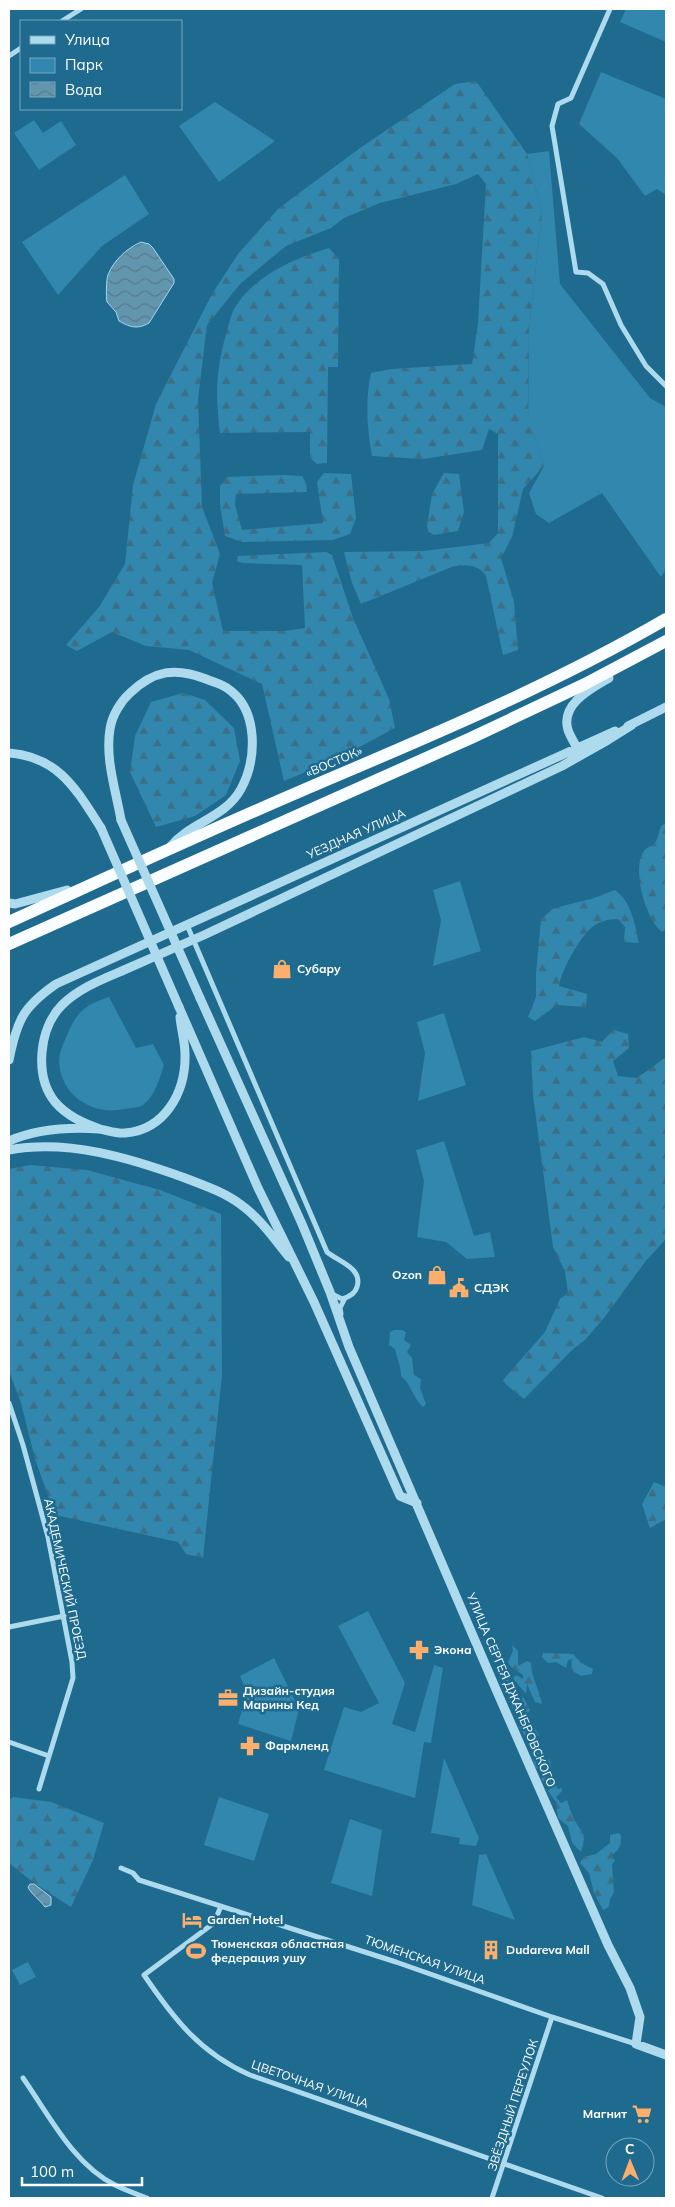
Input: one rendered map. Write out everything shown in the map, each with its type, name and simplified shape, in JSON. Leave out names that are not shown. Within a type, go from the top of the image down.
[{"type":"highway","name":"«ВОСТОК»","points":[[9,922],[517,697],[576,669],[666,619]]},
{"type":"highway","points":[[9,944],[471,738],[585,684],[666,641]]},
{"type":"street","points":[[64,20],[81,9]]},
{"type":"street","points":[[610,9],[571,98],[558,104],[552,126],[576,272],[588,273],[603,284],[626,334],[646,366],[666,386]]},
{"type":"street","points":[[9,56],[20,49]]},
{"type":"street","points":[[579,751],[568,730],[567,723],[568,716],[577,699],[625,668],[645,652]]},
{"type":"street","name":"УЛИЦА СЕРГЕЯ ДЖАНБРОВСКОГО","points":[[168,850],[176,840],[216,816],[230,804],[245,781],[251,758],[252,735],[245,709],[238,697],[226,687],[189,672],[177,672],[150,678],[127,696],[113,718],[109,747],[121,820],[302,1224],[330,1292],[349,1346],[608,1945],[630,1988],[640,2016],[636,2044]]},
{"type":"street","name":"УЕЗДНАЯ УЛИЦА","points":[[9,1060],[22,1016],[35,998],[56,984],[579,751],[666,707]]},
{"type":"street","name":"УЕЗДНАЯ УЛИЦА","points":[[100,1129],[68,1115],[54,1101],[46,1084],[42,1068],[42,1050],[45,1033],[51,1018],[71,997],[93,983],[193,940],[562,766],[579,751]]},
{"type":"street","points":[[9,753],[32,757],[47,763],[62,773],[71,783],[101,828],[258,1188],[298,1268],[400,1496],[417,1504]]},
{"type":"street","points":[[9,903],[16,904],[87,887]]},
{"type":"street","points":[[187,924],[327,1252],[352,1268],[359,1278],[356,1290],[351,1296],[338,1298],[330,1292]]},
{"type":"street","points":[[9,1140],[41,1131],[100,1129],[124,1133],[142,1130],[160,1120],[172,1106],[180,1090],[185,1070],[186,1053],[179,1006]]},
{"type":"street","points":[[9,1150],[48,1147],[99,1152],[158,1168],[195,1182],[240,1203],[258,1219],[298,1268]]},
{"type":"street","points":[[341,1322],[340,1308],[345,1298]]},
{"type":"street","name":"АКАДЕМИЧЕСКИЙ ПРОЕЗД","points":[[9,1402],[40,1505],[72,1662],[73,1678],[39,1789]]},
{"type":"street","points":[[9,1627],[64,1616]]},
{"type":"street","points":[[9,1742],[49,1756]]},
{"type":"street","name":"ТЮМЕНСКАЯ УЛИЦА","points":[[121,1868],[133,1873],[139,1880],[396,1962],[666,2055]]},
{"type":"street","name":"ЦВЕТОЧНАЯ УЛИЦА","points":[[220,1906],[214,1923],[144,1975],[164,2004],[194,2039],[220,2060],[250,2075],[602,2198]]},
{"type":"street","name":"ЗВЁЗДНЫЙ ПЕРЕУЛОК","points":[[492,2198],[552,2017]]},
{"type":"street","points":[[23,2078],[76,2154],[94,2171],[114,2185],[147,2198]]},
{"type":"green space","points":[[626,9],[666,10],[666,42],[620,22]]},
{"type":"green space","points":[[601,72],[666,99],[666,195],[657,189],[645,196],[617,158],[579,124]]},
{"type":"green space","points":[[476,81],[527,154],[542,213],[529,329],[528,418],[544,466],[523,489],[512,537],[501,558],[514,602],[518,650],[503,655],[486,576],[476,567],[454,566],[361,604],[352,583],[344,552],[423,551],[489,543],[498,533],[498,434],[489,429],[482,450],[423,459],[372,456],[368,425],[367,404],[371,373],[391,369],[472,364],[478,323],[486,184],[478,174],[456,184],[380,203],[344,218],[331,228],[286,246],[240,284],[207,325],[198,399],[202,507],[220,554],[212,583],[223,631],[284,631],[305,628],[302,565],[242,563],[237,561],[238,556],[326,552],[332,555],[353,618],[389,699],[395,728],[335,760],[284,781],[262,684],[189,650],[146,646],[112,632],[77,651],[66,645],[99,607],[125,564],[133,485],[156,404],[212,294],[238,254],[279,208],[360,148],[455,84]]},
{"type":"green space","points":[[215,102],[275,141],[219,182],[179,126]]},
{"type":"green space","points":[[34,120],[43,133],[61,121],[76,145],[39,170],[14,133]]},
{"type":"green space","points":[[549,151],[560,284],[650,398],[666,407],[666,569],[661,577],[602,493],[549,523],[536,514],[529,493],[544,466],[528,419],[529,329],[542,213],[527,154]]},
{"type":"green space","points":[[125,175],[149,214],[102,246],[58,295],[22,242]]},
{"type":"green space","points":[[329,248],[339,259],[338,367],[328,367],[327,463],[317,464],[310,458],[310,432],[220,433],[217,405],[218,381],[223,344],[234,309],[242,297],[263,278],[276,270],[302,257]]},
{"type":"green space","points":[[324,473],[351,474],[356,518],[350,534],[333,540],[242,542],[225,536],[220,504],[220,486],[227,477],[302,476],[306,483],[307,492],[236,494],[235,505],[242,530],[323,523],[317,482]]},
{"type":"green space","points":[[444,473],[459,474],[464,512],[458,531],[434,535],[429,532],[427,527],[432,494]]},
{"type":"green space","points":[[183,693],[205,700],[234,728],[240,761],[226,795],[195,816],[156,827],[130,772],[135,736],[151,702]]},
{"type":"green space","points":[[666,823],[666,930],[662,932],[656,926],[646,906],[642,894],[639,870],[640,859],[644,851],[654,844],[661,826]]},
{"type":"green space","points":[[460,881],[481,951],[433,966],[441,920],[433,890]]},
{"type":"green space","points":[[615,890],[629,907],[639,943],[624,942],[625,927],[618,919],[606,920],[595,925],[584,935],[575,949],[563,972],[559,986],[587,994],[586,1007],[557,1005],[535,1021],[528,1017],[536,997],[541,919],[554,908],[591,899]]},
{"type":"green space","points":[[109,997],[136,1048],[153,1044],[164,1065],[154,1092],[139,1107],[112,1110],[90,1106],[72,1094],[61,1074],[60,1055],[71,1025],[84,1009],[95,1002]]},
{"type":"green space","points":[[444,1013],[466,1085],[418,1101],[425,1053],[417,1022]]},
{"type":"green space","points":[[613,1030],[628,1034],[629,1048],[613,1061],[618,1076],[637,1078],[666,1057],[666,1239],[645,1262],[604,1318],[585,1340],[573,1349],[524,1399],[502,1381],[545,1332],[560,1299],[568,1293],[565,1271],[553,1247],[533,1095],[531,1051],[584,1037],[602,1042]]},
{"type":"green space","points":[[444,1141],[474,1236],[490,1232],[495,1257],[467,1259],[446,1242],[417,1237],[424,1181],[416,1150]]},
{"type":"green space","points":[[30,1165],[87,1170],[160,1190],[221,1214],[222,1375],[203,1558],[186,1554],[178,1542],[55,1515],[35,1459],[21,1403],[9,1371],[9,1169]]},
{"type":"green space","points":[[394,1330],[406,1332],[404,1340],[411,1345],[407,1352],[412,1358],[414,1375],[421,1379],[420,1388],[426,1404],[423,1407],[416,1399],[408,1383],[401,1376],[395,1349],[389,1345],[390,1332]]},
{"type":"green space","points":[[654,1482],[666,1487],[666,1519],[650,1528],[642,1504]]},
{"type":"green space","points":[[368,1611],[405,1683],[392,1724],[415,1732],[434,1665],[443,1668],[431,1743],[424,1742],[415,1798],[324,1770],[344,1707],[361,1712],[379,1703],[338,1626]]},
{"type":"green space","points":[[512,1645],[518,1651],[518,1666],[527,1661],[531,1663],[542,1704],[535,1702],[527,1684],[526,1694],[513,1678],[516,1675],[523,1679],[523,1675],[510,1666],[508,1662],[513,1651]]},
{"type":"green space","points":[[543,1653],[573,1654],[581,1663],[593,1669],[592,1674],[581,1676],[571,1670],[572,1659],[568,1660],[566,1668],[556,1662],[548,1663],[542,1657]]},
{"type":"green space","points":[[274,1658],[299,1709],[291,1741],[238,1724],[247,1693],[240,1676]]},
{"type":"green space","points":[[498,1673],[502,1673],[508,1678],[509,1685],[516,1690],[520,1697],[524,1698],[530,1710],[528,1713],[524,1713],[539,1735],[531,1745],[519,1727],[523,1725],[526,1727],[526,1719],[518,1710],[514,1710],[511,1706],[512,1694]]},
{"type":"green space","points":[[534,1748],[543,1757],[550,1760],[554,1783],[558,1789],[562,1788],[562,1791],[556,1797],[561,1803],[567,1800],[574,1819],[583,1834],[584,1841],[581,1852],[572,1843],[568,1826],[558,1818],[556,1802],[548,1791],[550,1788],[542,1780],[541,1772],[535,1767],[531,1751]]},
{"type":"green space","points":[[444,1758],[479,1838],[476,1846],[459,1844],[460,1838],[431,1833]]},
{"type":"green space","points":[[13,1797],[51,1802],[104,1823],[93,1860],[71,1907],[34,1883],[9,1863],[9,1800]]},
{"type":"green space","points":[[219,1797],[269,1814],[254,1861],[204,1845]]},
{"type":"green space","points":[[350,1819],[382,1830],[372,1896],[331,1883]]},
{"type":"green space","points":[[619,1833],[621,1836],[620,1845],[612,1855],[615,1861],[612,1864],[614,1892],[610,1899],[609,1907],[603,1910],[594,1893],[589,1873],[580,1863],[584,1857],[596,1854],[610,1843],[610,1835]]},
{"type":"green space","points":[[486,1854],[515,1920],[472,1905],[479,1855]]},
{"type":"green space","points":[[28,1962],[36,1977],[20,1985],[12,1970]]},
{"type":"water","points":[[141,242],[149,244],[153,248],[174,279],[174,283],[149,323],[134,327],[119,321],[116,312],[107,302],[106,293],[110,270],[126,251]]},
{"type":"water","points":[[30,1884],[34,1884],[51,1897],[51,1905],[45,1907],[29,1889]]},
{"type":"place","name":"Субару","points":[[282,969]]},
{"type":"place","name":"Ozon","points":[[437,1275]]},
{"type":"place","name":"СДЭК","points":[[459,1288]]},
{"type":"place","name":"Экона","points":[[419,1650]]},
{"type":"place","name":"Дизайн-студия Марины Кед","points":[[228,1698]]},
{"type":"place","name":"Фармленд","points":[[250,1746]]},
{"type":"place","name":"Garden Hotel","points":[[192,1920]]},
{"type":"place","name":"Dudareva Mall","points":[[491,1950]]},
{"type":"place","name":"Тюменская областная федерация ушу","points":[[196,1951]]},
{"type":"place","name":"Магнит","points":[[642,2114]]}]
